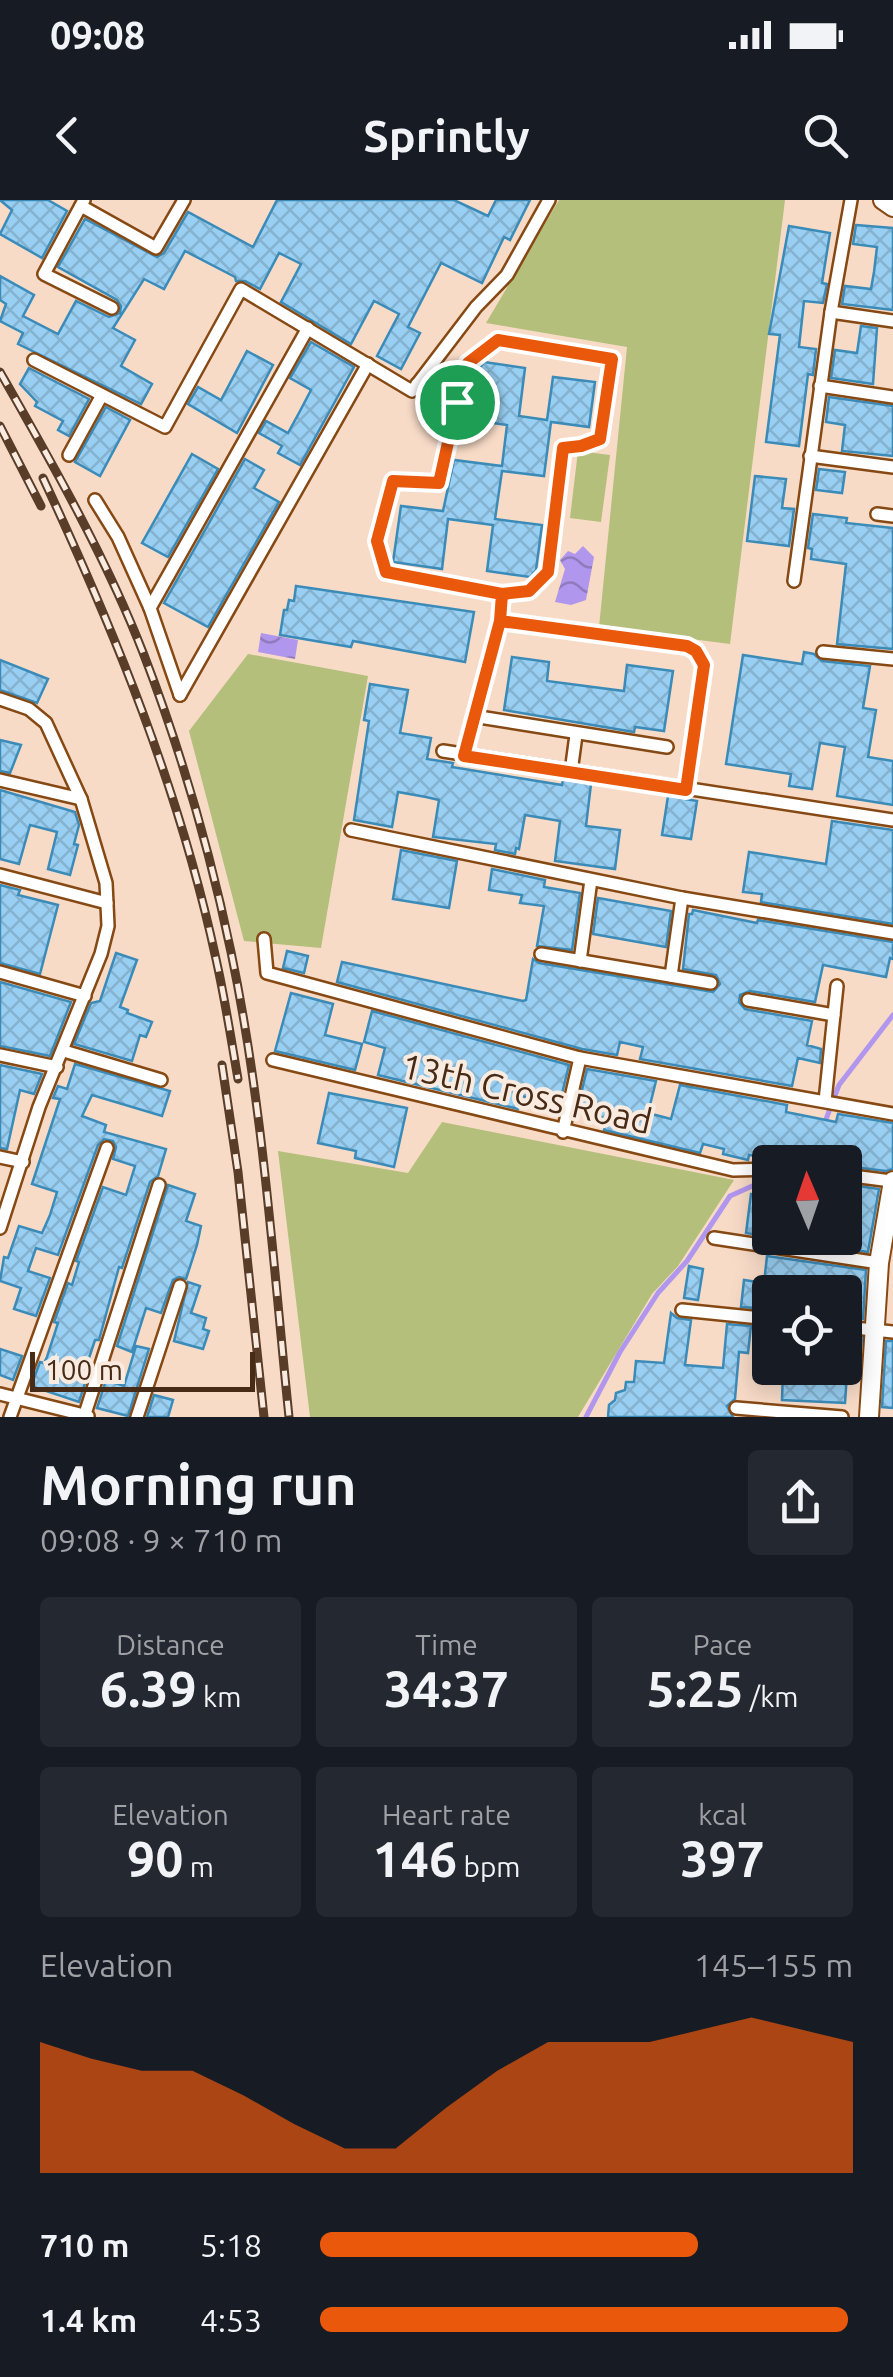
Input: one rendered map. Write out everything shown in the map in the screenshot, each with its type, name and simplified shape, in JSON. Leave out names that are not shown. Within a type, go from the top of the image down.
[{"type":"street","points":[[112,308],[44,274],[82,203],[156,248],[184,200]]},
{"type":"street","points":[[34,360],[165,427],[241,289],[412,391],[476,307],[507,275],[549,200]]},
{"type":"street","points":[[794,581],[830,312],[852,200]]},
{"type":"street","points":[[884,200],[893,207]]},
{"type":"street","points":[[830,312],[893,320]]},
{"type":"street","points":[[150,608],[308,328]]},
{"type":"street","points":[[498,340],[612,359],[600,439],[563,448],[548,572],[529,591],[502,594],[386,572],[377,541],[393,481],[439,483],[468,363],[498,340]]},
{"type":"street","points":[[95,500],[118,537],[150,608],[180,695],[368,364]]},
{"type":"street","points":[[418,384],[457,402]]},
{"type":"street","points":[[820,386],[893,397]]},
{"type":"street","points":[[70,455],[102,395]]},
{"type":"street","points":[[810,456],[893,467]]},
{"type":"street","points":[[877,514],[893,516]]},
{"type":"street","points":[[464,756],[500,621],[502,594]]},
{"type":"street","points":[[500,621],[687,646],[696,651],[704,665],[686,790]]},
{"type":"street","points":[[823,652],[893,659]]},
{"type":"street","points":[[0,699],[29,709],[46,723],[81,799],[106,884],[108,926],[102,954],[39,1107],[23,1162],[5,1197],[0,1228]]},
{"type":"street","points":[[473,716],[576,735],[668,746]]},
{"type":"street","points":[[571,772],[576,735]]},
{"type":"street","points":[[443,751],[893,820]]},
{"type":"street","points":[[0,780],[81,799]]},
{"type":"street","points":[[351,830],[682,898],[893,933]]},
{"type":"street","points":[[0,875],[107,903]]},
{"type":"street","points":[[580,961],[591,880]]},
{"type":"street","points":[[671,976],[682,898]]},
{"type":"street","points":[[264,939],[267,973],[580,1058],[893,1114]]},
{"type":"street","points":[[541,954],[711,983]]},
{"type":"street","points":[[0,972],[85,996]]},
{"type":"street","points":[[825,1101],[837,986]]},
{"type":"street","points":[[748,1000],[834,1015]]},
{"type":"street","points":[[64,1051],[160,1080]]},
{"type":"street","points":[[0,1056],[57,1067]]},
{"type":"street","points":[[563,1132],[580,1058]]},
{"type":"street","name":"13th Cross Road","points":[[273,1060],[563,1132],[733,1170],[752,1169]]},
{"type":"street","points":[[10,1417],[107,1148]]},
{"type":"street","points":[[0,1157],[23,1162]]},
{"type":"street","points":[[862,1177],[892,1181],[873,1330],[869,1417]]},
{"type":"street","points":[[0,1394],[87,1416],[158,1185]]},
{"type":"street","points":[[714,1238],[884,1260]]},
{"type":"street","points":[[137,1417],[180,1286]]},
{"type":"street","points":[[682,1310],[752,1317]]},
{"type":"street","points":[[862,1329],[893,1332]]},
{"type":"street","points":[[736,1408],[842,1417]]},
{"type":"green space","points":[[559,200],[785,200],[730,644],[599,627],[627,347],[486,323]]},
{"type":"green space","points":[[578,451],[610,455],[601,522],[570,518]]},
{"type":"green space","points":[[248,654],[368,676],[321,948],[244,941],[189,731]]},
{"type":"green space","points":[[442,1122],[734,1180],[678,1266],[652,1294],[578,1417],[310,1417],[278,1151],[408,1173]]},
{"type":"water","points":[[583,546],[594,557],[586,600],[571,605],[555,602],[565,569],[560,560],[568,551],[575,554]]},
{"type":"water","points":[[261,633],[298,640],[295,659],[258,652]]},
{"type":"building","points":[[0,200],[48,200],[67,211],[42,258],[0,234],[12,210]]},
{"type":"building","points":[[277,200],[454,200],[488,216],[496,200],[530,200],[510,240],[504,237],[482,283],[441,263],[408,327],[420,333],[401,369],[377,356],[399,314],[374,301],[351,344],[281,302],[301,264],[279,253],[260,289],[236,281],[185,251],[164,289],[144,279],[113,328],[135,340],[121,366],[152,384],[141,404],[18,344],[23,333],[0,321],[6,304],[0,300],[0,276],[34,295],[23,316],[58,334],[76,301],[109,317],[120,313],[117,300],[58,267],[85,219],[157,257],[164,253],[188,212],[253,247]]},
{"type":"building","points":[[856,225],[893,228],[893,310],[842,304],[845,286],[871,289],[877,247],[853,244]]},
{"type":"building","points":[[789,226],[830,233],[823,303],[804,301],[799,347],[816,349],[813,375],[808,374],[799,446],[766,442],[780,335],[769,334]]},
{"type":"building","points":[[861,326],[877,328],[873,384],[831,378],[835,350],[857,353]]},
{"type":"building","points":[[311,342],[354,367],[300,465],[278,453],[282,446],[259,433],[266,421],[288,433],[311,390],[290,378]]},
{"type":"building","points":[[247,351],[273,365],[237,433],[188,404],[198,387],[221,400]]},
{"type":"building","points":[[484,362],[525,368],[519,416],[547,420],[553,377],[595,382],[589,427],[551,422],[544,476],[502,471],[495,519],[542,525],[536,570],[530,577],[487,571],[493,525],[448,519],[442,569],[393,562],[401,506],[443,511],[454,460],[502,466],[507,425],[465,419],[475,374]]},
{"type":"building","points":[[29,368],[89,399],[69,436],[58,430],[63,421],[35,406],[37,402],[20,384]]},
{"type":"building","points":[[829,397],[893,406],[893,456],[842,451],[845,425],[826,422]]},
{"type":"building","points":[[106,407],[130,420],[100,476],[75,462]]},
{"type":"building","points":[[192,454],[218,469],[168,557],[142,543]]},
{"type":"building","points":[[245,459],[264,470],[254,488],[279,502],[208,627],[164,603]]},
{"type":"building","points":[[819,469],[845,472],[842,493],[816,490]]},
{"type":"building","points":[[755,476],[786,479],[782,508],[794,509],[789,546],[747,541]]},
{"type":"building","points":[[813,514],[847,518],[846,523],[893,528],[893,649],[837,644],[846,564],[811,559],[812,549],[808,548]]},
{"type":"building","points":[[296,586],[474,612],[465,662],[353,641],[351,647],[280,635],[284,610],[289,600],[294,601]]},
{"type":"building","points":[[804,652],[822,661],[870,666],[863,708],[876,710],[868,757],[893,761],[893,805],[837,796],[845,747],[820,743],[812,789],[789,786],[791,774],[726,764],[743,655],[802,664]]},
{"type":"building","points":[[512,657],[549,662],[547,681],[624,691],[627,665],[673,671],[664,731],[635,727],[634,732],[504,710]]},
{"type":"building","points":[[0,660],[48,679],[37,703],[0,690]]},
{"type":"building","points":[[370,684],[408,690],[400,733],[431,738],[427,759],[453,763],[452,767],[562,785],[563,780],[591,784],[586,826],[620,830],[615,869],[555,861],[560,821],[525,815],[515,854],[495,850],[496,844],[433,837],[439,800],[426,797],[398,792],[392,827],[354,820],[369,721],[364,720]]},
{"type":"building","points":[[0,740],[21,745],[10,773],[0,771]]},
{"type":"building","points":[[0,790],[75,812],[79,825],[74,844],[78,845],[70,875],[48,869],[57,832],[30,825],[19,864],[0,859]]},
{"type":"building","points":[[668,796],[697,801],[691,839],[662,835]]},
{"type":"building","points":[[832,821],[893,830],[893,924],[761,902],[762,894],[743,892],[749,852],[826,864]]},
{"type":"building","points":[[401,850],[457,861],[449,908],[393,899]]},
{"type":"building","points":[[492,869],[545,880],[544,887],[580,893],[572,950],[537,946],[544,906],[520,903],[522,895],[489,890]]},
{"type":"building","points":[[0,885],[20,890],[18,895],[58,905],[40,974],[0,963]]},
{"type":"building","points":[[598,898],[671,911],[666,947],[593,934]]},
{"type":"building","points":[[693,910],[893,942],[893,959],[890,958],[886,977],[823,965],[815,1002],[750,991],[740,995],[739,1002],[745,1009],[812,1021],[807,1045],[821,1049],[820,1063],[798,1058],[792,1086],[640,1059],[643,1047],[620,1042],[617,1055],[582,1049],[337,982],[342,962],[523,1001],[533,959],[713,992],[720,984],[716,975],[683,969],[689,914]]},
{"type":"building","points":[[287,951],[308,956],[304,973],[283,968]]},
{"type":"building","points":[[116,953],[137,960],[120,1007],[152,1022],[146,1037],[140,1035],[132,1061],[74,1044],[91,1003],[100,1001]]},
{"type":"building","points":[[0,982],[71,1002],[50,1056],[0,1046]]},
{"type":"building","points":[[291,993],[333,1004],[325,1035],[362,1044],[355,1070],[275,1051]]},
{"type":"building","points":[[372,1011],[569,1065],[559,1106],[522,1096],[518,1109],[378,1075],[385,1048],[364,1042]]},
{"type":"building","points":[[75,1064],[170,1091],[162,1116],[92,1095],[82,1116],[106,1125],[104,1132],[166,1149],[158,1176],[150,1182],[122,1268],[119,1267],[99,1340],[95,1340],[84,1373],[88,1374],[79,1402],[31,1386],[40,1362],[44,1363],[47,1357],[58,1323],[54,1322],[68,1283],[72,1285],[79,1262],[76,1261],[103,1187],[126,1195],[135,1166],[113,1159],[113,1141],[104,1139],[98,1145],[58,1255],[36,1248],[28,1271],[50,1278],[36,1316],[14,1309],[21,1288],[0,1281],[4,1257],[8,1258],[19,1226],[42,1233],[50,1215],[57,1192],[32,1184],[60,1099],[53,1098],[58,1086],[67,1089]]},
{"type":"building","points":[[0,1065],[42,1074],[34,1094],[20,1090],[7,1149],[0,1148]]},
{"type":"building","points":[[587,1069],[656,1081],[648,1113],[671,1119],[680,1085],[787,1105],[786,1112],[836,1122],[838,1114],[893,1123],[893,1169],[862,1168],[862,1145],[752,1145],[748,1160],[703,1144],[700,1153],[604,1130],[607,1119],[577,1111]]},
{"type":"building","points":[[329,1093],[407,1108],[394,1167],[355,1158],[356,1151],[318,1143]]},
{"type":"building","points":[[168,1185],[195,1194],[186,1221],[201,1226],[197,1245],[186,1279],[173,1280],[161,1313],[146,1308],[132,1352],[117,1346]]},
{"type":"building","points":[[862,1186],[879,1189],[868,1252],[862,1251]]},
{"type":"building","points":[[751,1194],[752,1194],[752,1234],[746,1233]]},
{"type":"building","points":[[767,1256],[866,1270],[863,1319],[862,1275],[765,1275]]},
{"type":"building","points":[[689,1266],[703,1269],[698,1300],[684,1298]]},
{"type":"building","points":[[744,1280],[752,1281],[752,1308],[741,1307]]},
{"type":"building","points":[[188,1282],[200,1286],[191,1313],[206,1318],[203,1329],[209,1331],[203,1349],[174,1341]]},
{"type":"building","points":[[671,1313],[691,1320],[685,1365],[723,1368],[727,1324],[751,1326],[748,1353],[739,1352],[735,1399],[727,1406],[733,1417],[608,1417],[616,1393],[625,1390],[626,1382],[634,1382],[636,1361],[664,1363]]},
{"type":"building","points":[[886,1341],[893,1341],[893,1408],[882,1407]]},
{"type":"building","points":[[136,1346],[149,1349],[128,1416],[97,1408],[106,1380],[124,1386]]},
{"type":"building","points":[[0,1349],[22,1356],[13,1380],[0,1375]]},
{"type":"building","points":[[782,1385],[846,1385],[845,1403],[782,1400]]},
{"type":"building","points":[[154,1395],[173,1400],[168,1417],[147,1417]]},
{"type":"waterway","points":[[825,1122],[839,1085],[893,1015]]},
{"type":"waterway","points":[[586,1417],[620,1352],[658,1293],[687,1261],[730,1196],[752,1186]]},
{"type":"railway","points":[[0,372],[77,511],[129,618],[170,728],[204,839],[231,952],[251,1067],[289,1417]]},
{"type":"railway","points":[[0,426],[41,506]]},
{"type":"railway","points":[[43,478],[120,654],[184,835],[219,974],[238,1079]]},
{"type":"railway","points":[[222,1065],[238,1172],[264,1417]]},
{"type":"route","points":[[457,402],[439,483],[393,481],[377,541],[386,572],[502,594],[500,621],[464,756],[686,790],[704,665],[696,651],[687,646],[500,621],[502,594],[529,591],[548,572],[563,448],[600,439],[612,359],[498,340],[468,363],[457,402]]}]
